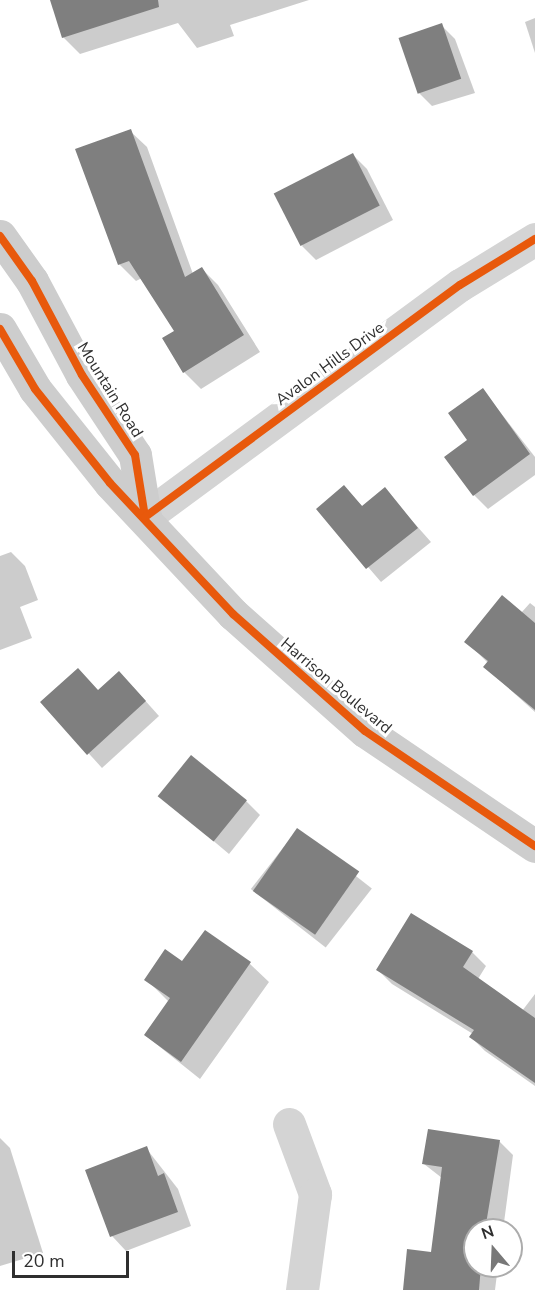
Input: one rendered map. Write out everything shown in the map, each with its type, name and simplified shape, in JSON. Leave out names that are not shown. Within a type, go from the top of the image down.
[{"type":"street","name":"Mountain Road","points":[[0,236],[32,281],[82,375],[135,456],[145,517]]},
{"type":"street","name":"Avalon Hills Drive","points":[[145,517],[460,285],[535,239]]},
{"type":"street","points":[[0,329],[35,389],[110,483],[145,517]]},
{"type":"street","name":"Harrison Boulevard","points":[[145,517],[232,614],[365,731],[535,846]]},
{"type":"street","points":[[289,1124],[315,1194],[302,1290]]},
{"type":"building","points":[[50,0],[158,0],[159,7],[62,38]]},
{"type":"building","points":[[442,23],[461,79],[418,94],[399,38]]},
{"type":"building","points":[[131,129],[185,277],[202,267],[244,335],[183,373],[162,338],[174,331],[129,261],[118,265],[75,149]]},
{"type":"building","points":[[353,153],[380,206],[300,246],[274,193]]},
{"type":"building","points":[[483,388],[530,454],[473,496],[444,457],[467,440],[448,413]]},
{"type":"building","points":[[344,485],[362,506],[385,487],[418,528],[366,569],[316,509]]},
{"type":"building","points":[[502,595],[535,623],[535,710],[483,667],[488,661],[464,642]]},
{"type":"building","points":[[78,668],[98,690],[119,671],[146,701],[87,755],[40,702]]},
{"type":"building","points":[[191,755],[247,800],[214,841],[158,796]]},
{"type":"building","points":[[297,828],[359,872],[315,935],[253,891]]},
{"type":"building","points":[[411,913],[473,951],[463,967],[535,1018],[535,1083],[469,1037],[474,1030],[376,970]]},
{"type":"building","points":[[205,930],[251,962],[181,1062],[144,1035],[170,998],[144,980],[165,949],[182,961]]},
{"type":"building","points":[[428,1129],[500,1140],[487,1218],[463,1218],[463,1278],[480,1278],[479,1290],[403,1290],[407,1249],[431,1252],[442,1167],[422,1164]]},
{"type":"building","points":[[147,1146],[158,1176],[164,1173],[178,1212],[110,1237],[85,1170]]},
{"type":"cycle path","points":[[0,236],[32,281],[82,375],[135,455],[145,517]]},
{"type":"cycle path","points":[[145,517],[460,285],[535,239]]},
{"type":"cycle path","points":[[0,329],[35,389],[110,483],[233,614],[365,731],[535,846]]}]
